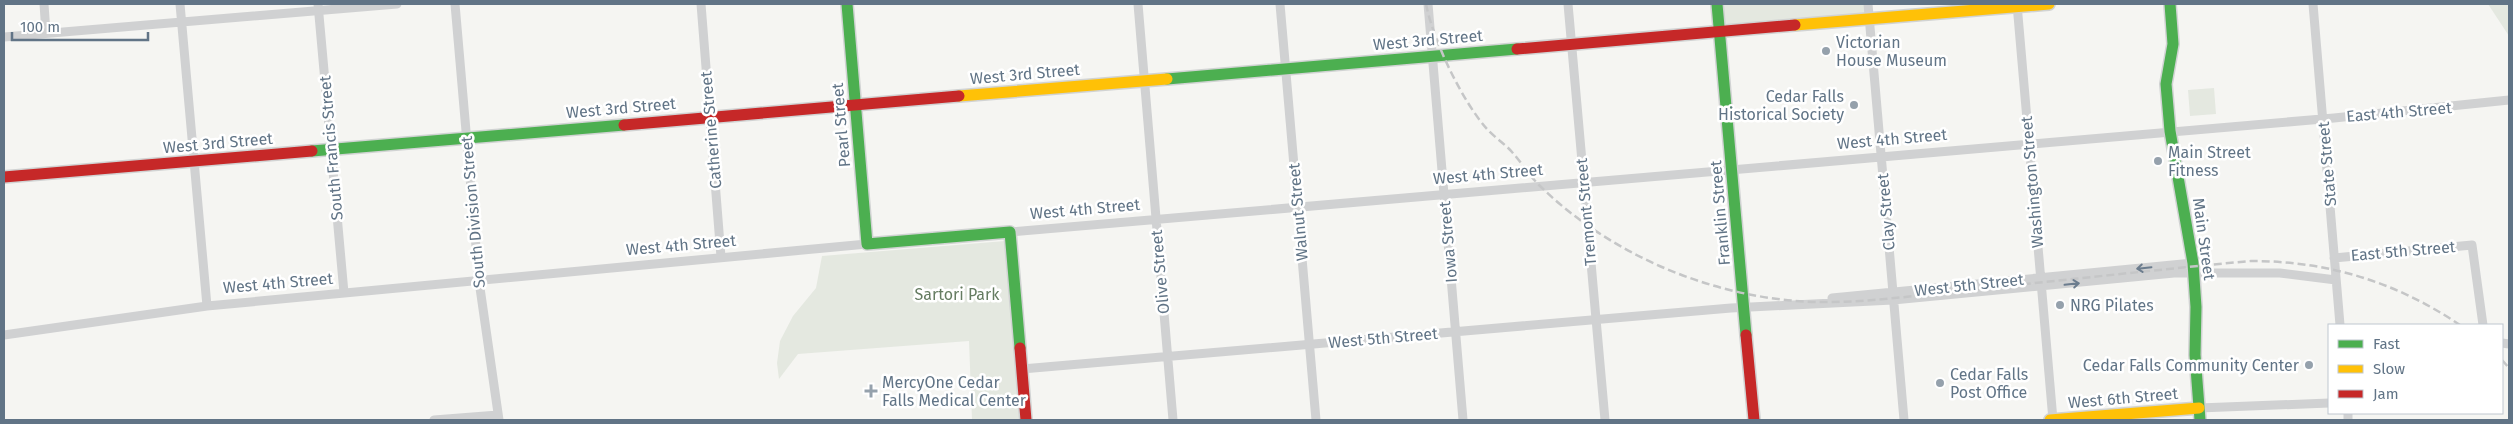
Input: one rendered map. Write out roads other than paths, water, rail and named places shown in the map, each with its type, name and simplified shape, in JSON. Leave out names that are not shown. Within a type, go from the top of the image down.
[{"type":"street","points":[[44,4],[46,33]]},
{"type":"street","points":[[180,4],[207,306]]},
{"type":"street","points":[[4,37],[181,22],[318,7],[397,4]]},
{"type":"street","name":"South Division Street","points":[[455,4],[479,281],[498,418]]},
{"type":"street","name":"Catherine Street","points":[[701,4],[721,257]]},
{"type":"street","name":"Pearl Street","points":[[847,4],[866,244]]},
{"type":"street","name":"Olive Street","points":[[1138,4],[1172,420]]},
{"type":"street","name":"Walnut Street","points":[[1280,4],[1316,420]]},
{"type":"street","name":"Iowa Street","points":[[1428,4],[1463,420]]},
{"type":"street","name":"Tremont Street","points":[[1568,4],[1606,420]]},
{"type":"street","name":"Franklin Street","points":[[1717,4],[1754,420]]},
{"type":"street","name":"Clay Street","points":[[1868,4],[1904,420]]},
{"type":"street","name":"West 3rd Street","points":[[4,177],[1720,32],[2017,5],[2049,4]]},
{"type":"street","name":"Main Street","points":[[2170,4],[2174,44],[2166,84],[2170,131],[2193,268],[2196,307],[2195,355],[2200,420]]},
{"type":"street","name":"State Street","points":[[2313,4],[2340,324]]},
{"type":"street","name":"Washington Street","points":[[2017,5],[2052,420]]},
{"type":"street","name":"South Francis Street","points":[[318,7],[344,293]]},
{"type":"street","name":"East 4th Street","points":[[2170,131],[2323,119],[2509,100]]},
{"type":"street","name":"West 4th Street","points":[[4,335],[207,306],[721,257],[2170,131]]},
{"type":"street","points":[[1010,232],[1026,420]]},
{"type":"street","name":"East 5th Street","points":[[2334,258],[2472,245],[2483,324]]},
{"type":"street","name":"East 5th Street","points":[[2193,268],[2280,273],[2336,280]]},
{"type":"street","name":"West 5th Street","points":[[1022,369],[1893,296],[2193,268]]},
{"type":"street","points":[[2199,408],[2328,403]]},
{"type":"street","name":"West 6th Street","points":[[2052,420],[2199,408]]},
{"type":"street","points":[[434,420],[498,418]]},
{"type":"railway","points":[[1426,4],[1442,52],[1468,103],[1487,129],[1512,152],[1539,185],[1599,233],[1632,253],[1704,283],[1742,293],[1780,299],[1839,302],[2251,261],[2279,262],[2307,265],[2360,277],[2411,297],[2458,324]]},
{"type":"railway","points":[[2503,361],[2509,368]]},
{"type":"place","name":"Victorian House Museum","points":[[1826,51]]},
{"type":"place","name":"Cedar Falls Historical Society","points":[[1854,105]]},
{"type":"place","name":"Main Street Fitness","points":[[2158,161]]},
{"type":"place","name":"NRG Pilates","points":[[2060,305]]},
{"type":"place","name":"Cedar Falls Community Center","points":[[2309,365]]},
{"type":"place","name":"Cedar Falls Post Office","points":[[1940,383]]},
{"type":"place","name":"MercyOne Cedar Falls Medical Center","points":[[871,391]]},
{"type":"park label","name":"Sartori Park","points":[[957,294]]}]
